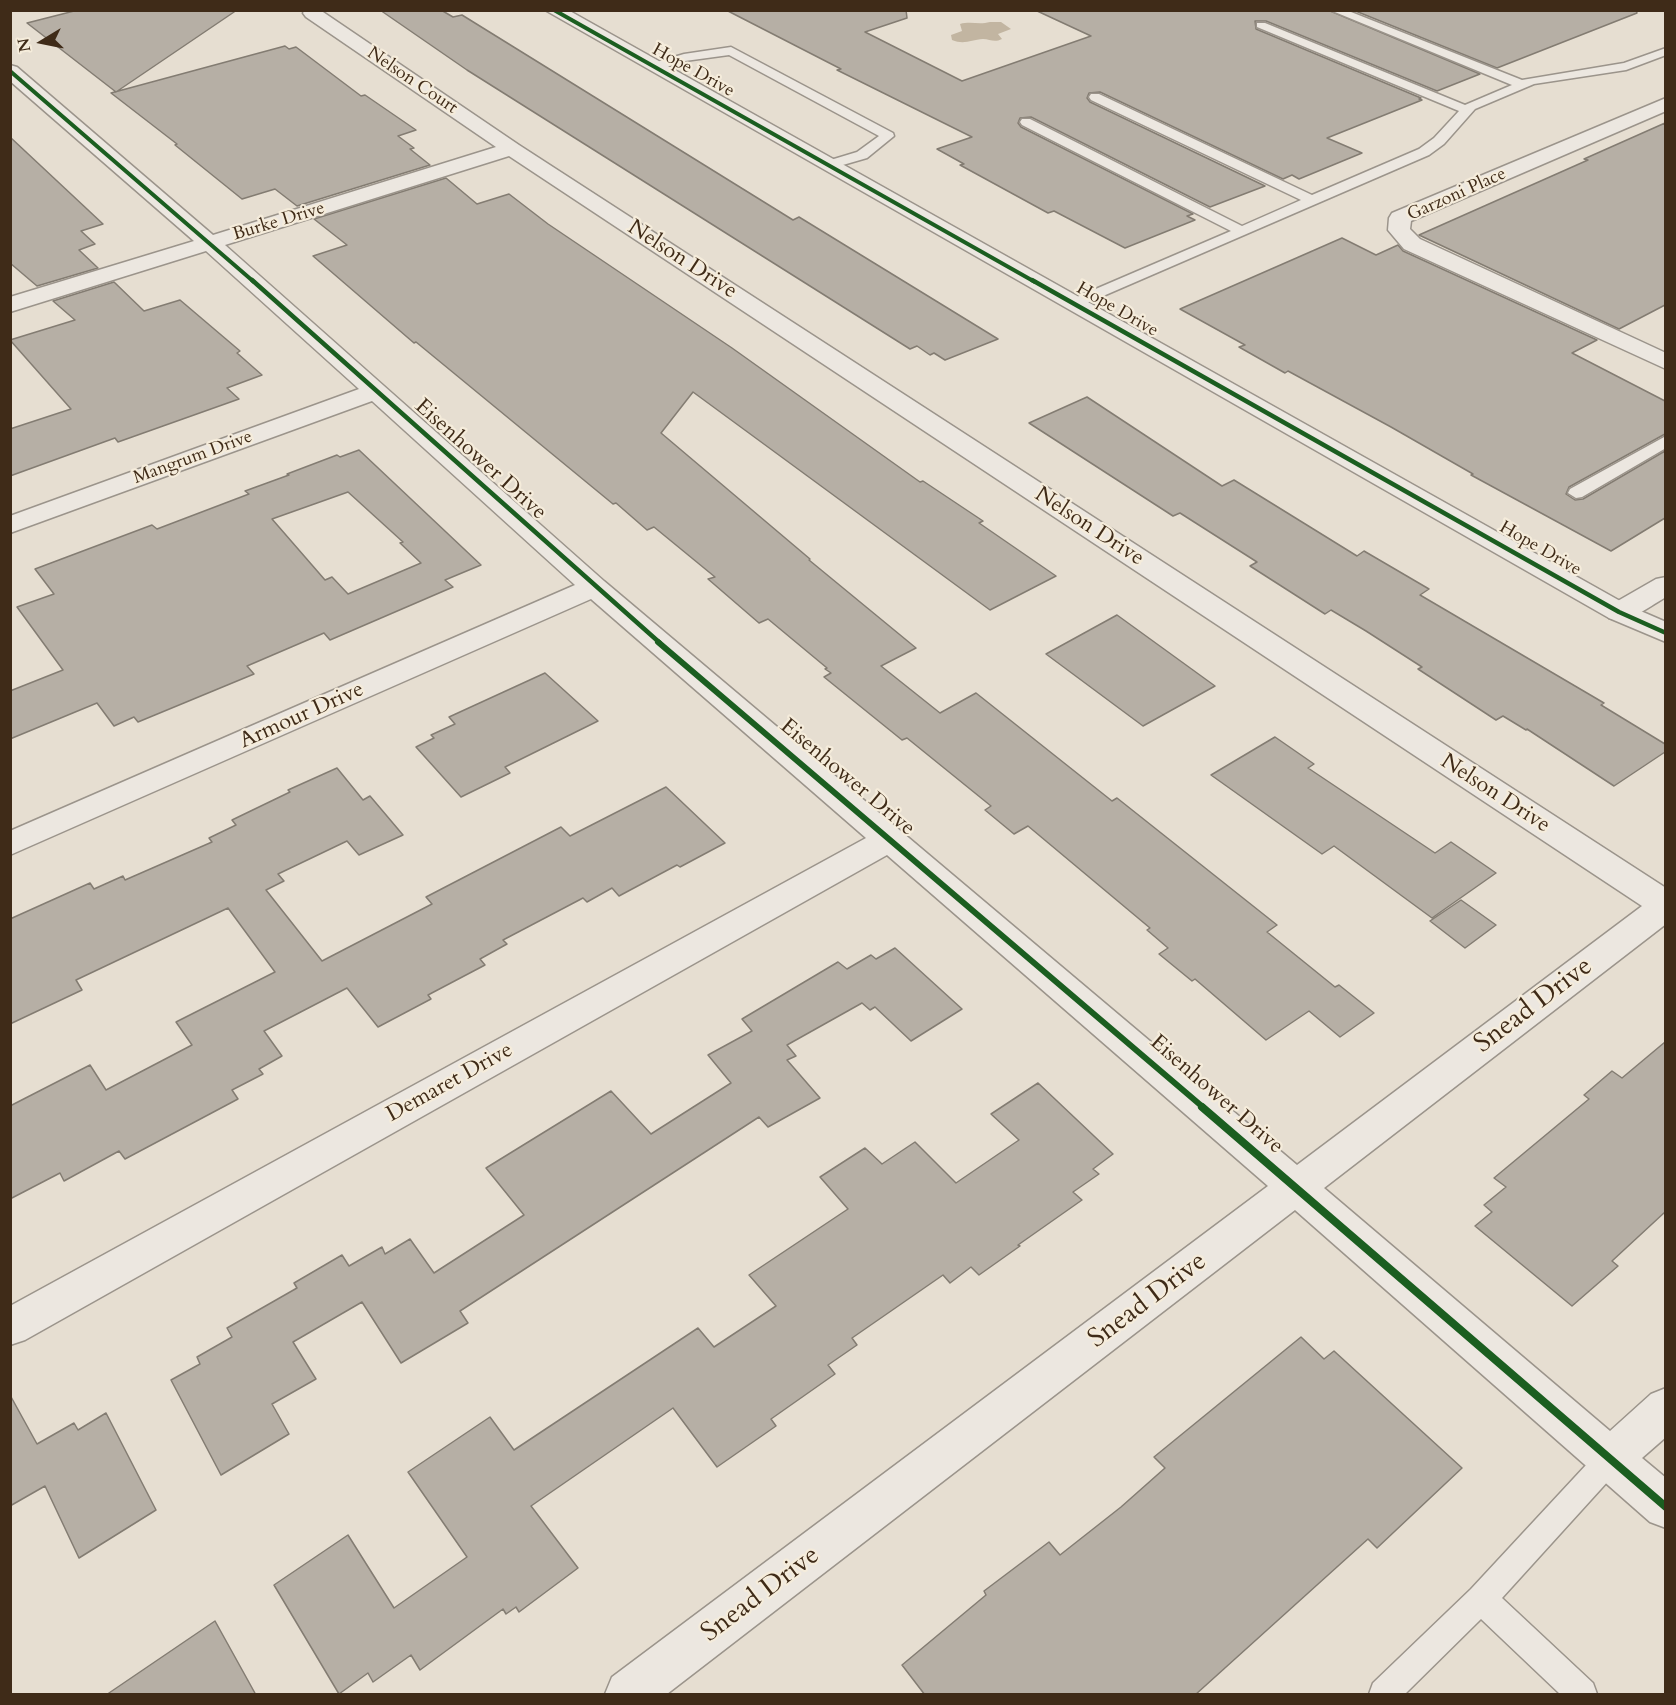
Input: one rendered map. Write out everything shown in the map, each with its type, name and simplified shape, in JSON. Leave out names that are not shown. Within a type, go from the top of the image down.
[{"type":"street","name":"Hope Drive","points":[[554,10],[1619,612],[1665,633]]},
{"type":"street","name":"Nelson Court","points":[[312,13],[512,149]]},
{"type":"street","name":"Eisenhower Drive","points":[[10,71],[210,243],[594,587],[1297,1188],[1665,1508]]},
{"type":"street","name":"Garzoni Place","points":[[1665,104],[1400,219],[1398,230],[1412,244],[1665,362]]},
{"type":"street","name":"Burke Drive","points":[[10,305],[512,149]]},
{"type":"street","name":"Nelson Drive","points":[[512,149],[1665,905]]},
{"type":"street","name":"Mangrum Drive","points":[[10,525],[376,391]]},
{"type":"street","points":[[1619,612],[1665,585]]},
{"type":"street","name":"Armour Drive","points":[[10,844],[594,587]]},
{"type":"street","name":"Demaret Drive","points":[[10,1327],[890,839]]},
{"type":"street","name":"Snead Drive","points":[[630,1695],[1665,905]]},
{"type":"street","points":[[1610,1459],[1665,1407]]},
{"type":"lane","points":[[1335,10],[1523,85]]},
{"type":"lane","points":[[1262,24],[1467,110]]},
{"type":"lane","points":[[654,67],[684,58],[731,51],[888,136],[862,155],[829,165]]},
{"type":"lane","points":[[1075,303],[1424,152],[1439,141],[1471,106],[1531,81],[1626,66],[1665,51]]},
{"type":"lane","points":[[1095,97],[1311,200]]},
{"type":"lane","points":[[1026,122],[1240,230]]},
{"type":"lane","points":[[1576,493],[1665,441]]},
{"type":"lane","points":[[1384,1695],[1481,1599],[1610,1459]]},
{"type":"lane","points":[[1481,1599],[1582,1695]]},
{"type":"shaded area","points":[[1001,22],[1011,29],[998,34],[1002,39],[997,41],[983,39],[960,42],[952,40],[951,35],[962,31],[960,24]]},
{"type":"building","points":[[78,10],[237,10],[116,92],[27,23]]},
{"type":"building","points":[[380,10],[441,10],[453,17],[462,15],[793,220],[799,217],[998,339],[945,360],[934,353],[930,355],[917,346],[910,349],[467,70]]},
{"type":"building","points":[[726,10],[906,10],[907,18],[865,32],[962,81],[1091,36],[1035,10],[1328,10],[1480,74],[1437,91],[1266,21],[1255,21],[1256,29],[1422,100],[1327,138],[1362,153],[1299,179],[1292,175],[1283,179],[1100,92],[1089,93],[1087,98],[1090,102],[1265,186],[1210,207],[1031,117],[1020,118],[1018,123],[1021,127],[1193,214],[1187,216],[1195,220],[1125,248],[1054,211],[1048,213],[960,165],[964,164],[937,149],[972,137],[837,70],[841,69]]},
{"type":"building","points":[[1353,10],[1636,10],[1637,13],[1497,68]]},
{"type":"building","points":[[285,46],[289,49],[296,47],[361,96],[365,95],[416,130],[398,136],[414,148],[410,149],[430,165],[297,206],[275,189],[242,199],[175,145],[177,144],[111,93]]},
{"type":"building","points":[[1665,123],[1665,305],[1619,329],[1419,235],[1588,160],[1584,159]]},
{"type":"building","points":[[10,137],[103,224],[81,231],[95,244],[79,250],[98,268],[37,286],[10,263]]},
{"type":"building","points":[[446,178],[477,204],[509,194],[548,224],[732,348],[920,482],[923,481],[983,521],[979,523],[1056,576],[990,610],[693,392],[661,433],[916,648],[881,666],[940,713],[976,693],[1112,801],[1117,798],[1277,925],[1267,932],[1335,987],[1339,985],[1374,1013],[1340,1037],[1309,1011],[1266,1040],[1195,979],[1192,981],[1159,954],[1168,948],[1147,930],[1150,928],[1028,826],[1014,834],[985,810],[991,806],[907,738],[902,740],[824,677],[831,673],[825,669],[827,668],[768,619],[759,623],[708,579],[715,577],[654,527],[647,530],[616,503],[613,504],[416,342],[414,343],[313,256],[347,245],[314,219]]},
{"type":"building","points":[[1342,238],[1376,255],[1398,245],[1403,251],[1597,340],[1572,353],[1665,401],[1665,434],[1569,487],[1566,494],[1575,500],[1583,499],[1665,451],[1665,518],[1611,551],[1471,475],[1473,474],[1391,427],[1288,371],[1285,373],[1239,347],[1245,345],[1180,309]]},
{"type":"building","points":[[114,282],[144,311],[180,300],[240,351],[237,353],[262,375],[227,388],[239,399],[118,442],[115,438],[10,476],[10,429],[71,409],[10,340],[75,320],[53,301]]},
{"type":"building","points":[[1087,397],[1222,486],[1234,480],[1357,556],[1364,551],[1429,589],[1420,595],[1604,703],[1601,705],[1665,744],[1665,752],[1614,786],[1527,729],[1503,716],[1496,720],[1418,669],[1422,667],[1331,610],[1325,614],[1250,566],[1257,562],[1180,513],[1173,516],[1029,423]]},
{"type":"building","points":[[359,450],[481,565],[445,580],[453,587],[330,640],[324,633],[247,666],[254,674],[138,722],[134,717],[114,726],[97,703],[10,739],[10,691],[63,670],[17,607],[54,594],[35,569],[152,525],[157,529],[249,494],[245,491],[289,475],[287,474],[337,455],[340,457]],"holes":[[[348,492],[403,542],[400,543],[421,563],[348,594],[332,577],[325,580],[272,519]]]},
{"type":"building","points":[[1117,615],[1215,686],[1143,726],[1046,654]]},
{"type":"building","points":[[545,673],[598,721],[505,767],[510,773],[461,797],[416,747],[434,738],[431,735],[455,724],[449,717]]},
{"type":"building","points":[[1275,737],[1314,764],[1308,768],[1435,853],[1451,842],[1496,873],[1432,918],[1334,846],[1322,854],[1211,775]]},
{"type":"building","points":[[337,768],[363,800],[370,796],[403,835],[359,855],[347,841],[278,874],[284,881],[266,890],[322,961],[432,904],[426,897],[561,827],[570,836],[666,787],[725,843],[619,896],[612,888],[587,902],[583,898],[503,940],[507,944],[480,959],[485,965],[428,995],[431,999],[378,1027],[347,988],[264,1031],[282,1056],[259,1069],[263,1074],[232,1090],[238,1099],[125,1159],[119,1151],[64,1181],[60,1173],[10,1199],[10,1106],[90,1065],[106,1090],[192,1045],[176,1022],[275,972],[228,908],[76,980],[82,990],[10,1024],[10,919],[90,883],[94,889],[123,876],[125,880],[212,842],[209,838],[236,825],[232,820],[290,792],[288,790]]},
{"type":"building","points":[[1461,900],[1496,925],[1465,948],[1430,921]]},
{"type":"building","points":[[895,948],[962,1009],[911,1041],[875,1007],[870,1010],[862,1003],[787,1045],[796,1056],[787,1060],[820,1098],[768,1127],[759,1117],[460,1311],[468,1323],[401,1363],[362,1302],[293,1342],[316,1379],[272,1404],[289,1434],[221,1475],[171,1380],[200,1364],[197,1357],[232,1337],[227,1328],[297,1288],[294,1283],[342,1255],[349,1266],[382,1247],[385,1254],[410,1239],[434,1273],[524,1215],[486,1168],[611,1091],[651,1134],[731,1083],[708,1055],[752,1031],[742,1019],[838,962],[847,969],[871,955],[876,959]]},
{"type":"building","points":[[1665,1042],[1665,1212],[1612,1261],[1618,1266],[1572,1306],[1475,1226],[1492,1212],[1484,1205],[1506,1187],[1494,1178],[1589,1099],[1584,1095],[1612,1071],[1622,1078]]},
{"type":"building","points":[[1038,1083],[1113,1154],[1093,1169],[1099,1174],[1073,1192],[1082,1200],[979,1275],[971,1267],[950,1283],[943,1275],[852,1338],[857,1345],[828,1365],[835,1374],[771,1419],[776,1426],[717,1467],[673,1408],[531,1506],[578,1568],[519,1612],[516,1607],[506,1614],[503,1609],[420,1670],[411,1655],[373,1682],[368,1673],[339,1694],[274,1585],[348,1535],[394,1608],[467,1557],[408,1472],[490,1417],[514,1450],[698,1328],[714,1347],[776,1306],[749,1275],[848,1209],[820,1177],[865,1148],[882,1164],[915,1142],[956,1183],[1019,1140],[991,1114]]},
{"type":"building","points":[[1301,1337],[1324,1359],[1334,1351],[1462,1468],[1377,1548],[1368,1539],[1195,1695],[925,1695],[902,1665],[986,1595],[984,1591],[1049,1542],[1060,1555],[1121,1507],[1165,1468],[1154,1457]]},
{"type":"building","points":[[10,1395],[37,1444],[74,1423],[78,1430],[106,1413],[156,1510],[79,1558],[45,1486],[10,1506]]},
{"type":"building","points":[[215,1621],[256,1695],[106,1695]]},
{"type":"cycle path","points":[[554,10],[1619,612],[1666,633]]},
{"type":"cycle path","points":[[10,71],[227,258],[594,587],[1666,1507]]}]
